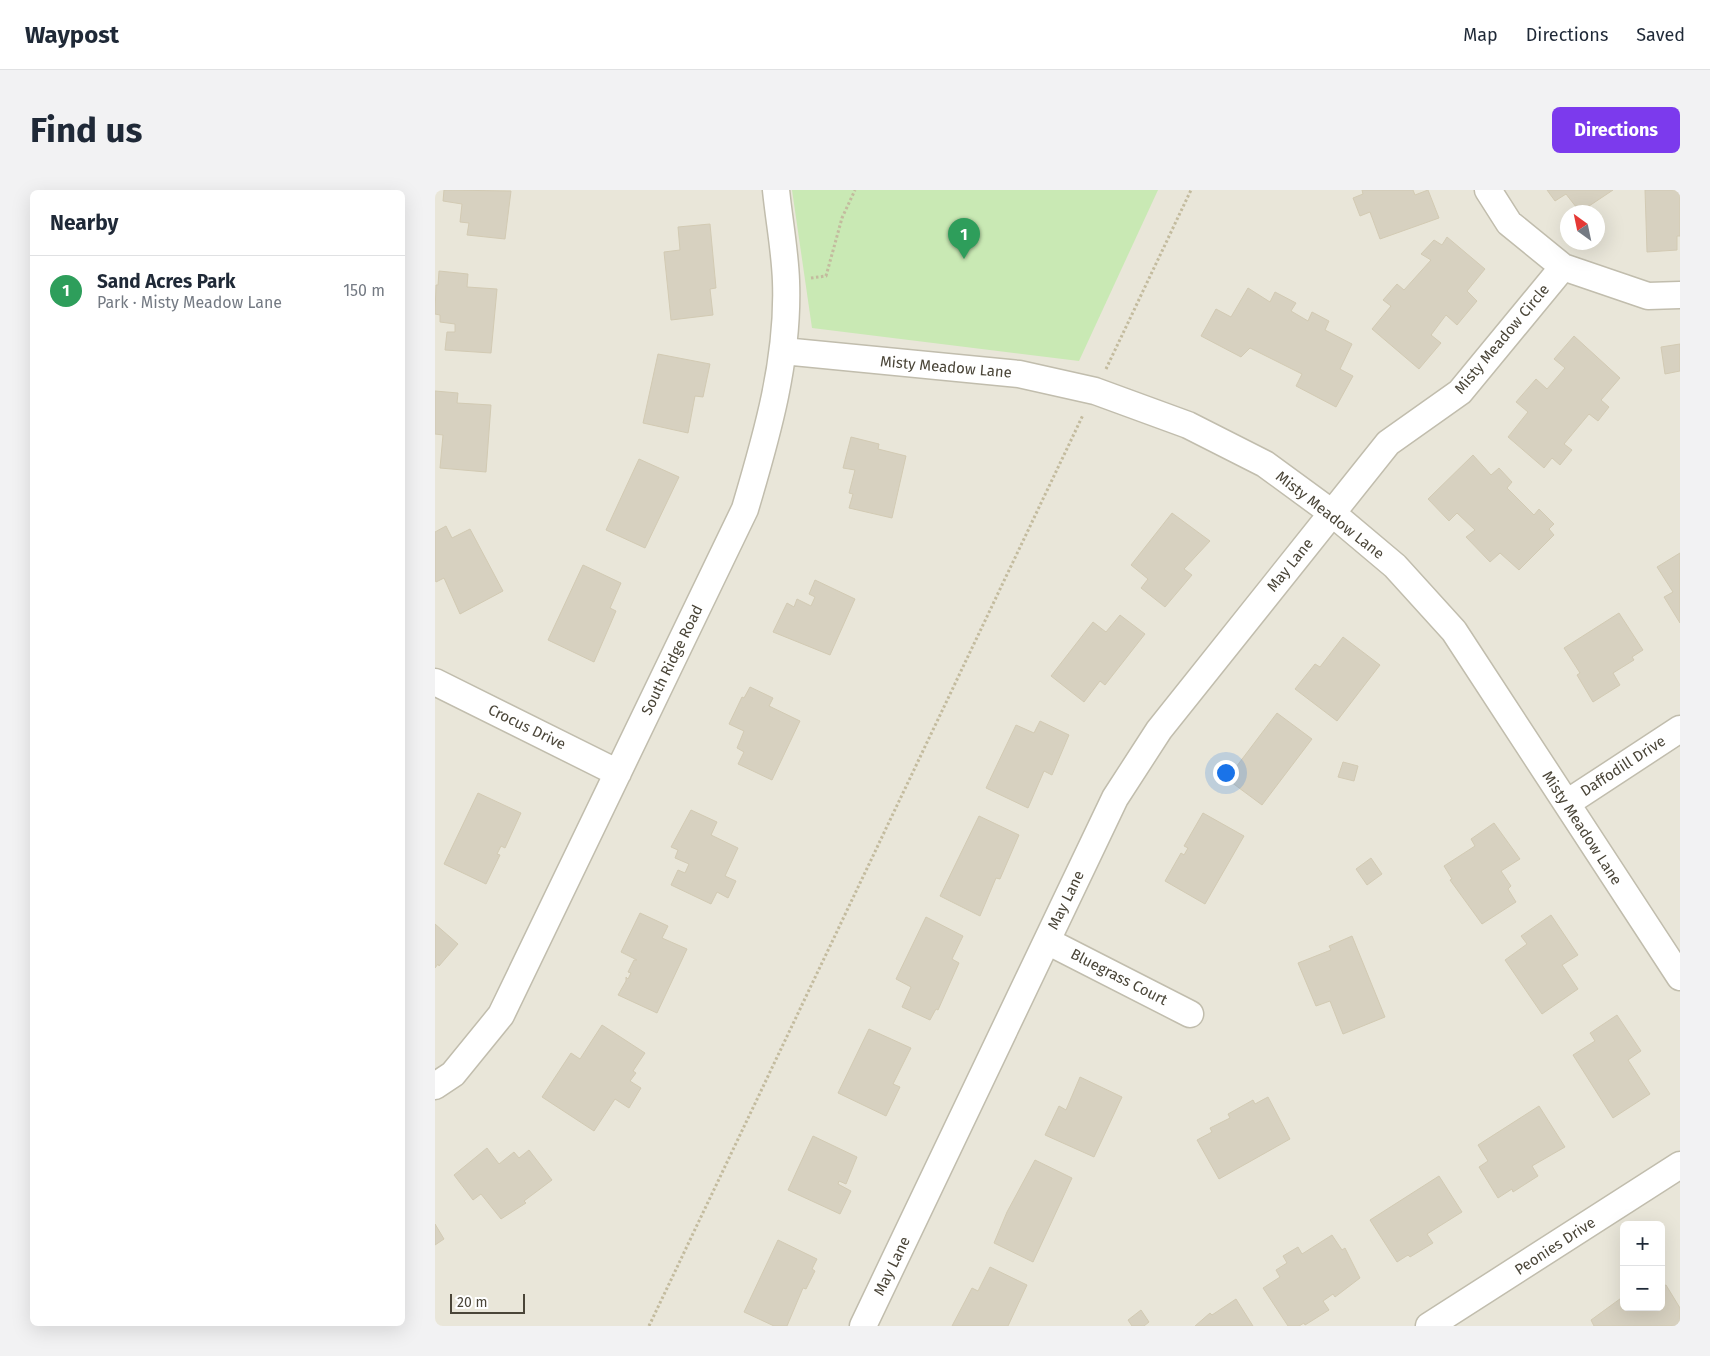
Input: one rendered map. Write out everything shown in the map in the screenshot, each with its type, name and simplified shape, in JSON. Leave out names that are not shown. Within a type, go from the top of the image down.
[{"type":"street","name":"South Ridge Road","points":[[435,1086],[453,1074],[501,1015],[745,509],[767,435],[783,351],[786,281],[776,190]]},
{"type":"street","points":[[1488,190],[1509,223],[1563,267],[1648,296],[1680,295]]},
{"type":"street","name":"Misty Meadow Circle","points":[[1332,513],[1388,443],[1460,392],[1563,267]]},
{"type":"street","name":"Misty Meadow Lane","points":[[783,351],[1019,374],[1095,391],[1187,425],[1265,464],[1332,513],[1395,566],[1454,631],[1680,977]]},
{"type":"street","name":"May Lane","points":[[863,1326],[1115,798],[1159,730],[1332,513]]},
{"type":"street","name":"Crocus Drive","points":[[435,682],[618,773]]},
{"type":"street","name":"Daffodill Drive","points":[[1567,803],[1680,728]]},
{"type":"street","name":"Bluegrass Court","points":[[1047,940],[1190,1014]]},
{"type":"street","name":"Peonies Drive","points":[[1429,1326],[1680,1166]]},
{"type":"path","points":[[786,281],[826,276],[842,218],[855,190]]},
{"type":"path","points":[[649,1326],[1191,190]]},
{"type":"shaded area","points":[[435,190],[1680,190],[1680,1326],[435,1326]]},
{"type":"green space","points":[[792,190],[1158,190],[1079,361],[812,328]]},
{"type":"building","points":[[444,190],[511,191],[505,239],[467,235],[469,223],[460,222],[462,204],[443,201]]},
{"type":"building","points":[[1362,190],[1413,190],[1415,195],[1428,190],[1439,218],[1380,239],[1370,212],[1360,216],[1353,198],[1363,194]]},
{"type":"building","points":[[1547,190],[1613,190],[1590,205],[1575,205],[1566,194],[1555,201]]},
{"type":"building","points":[[1645,190],[1680,190],[1680,236],[1677,236],[1677,250],[1647,252]]},
{"type":"building","points":[[710,224],[716,288],[710,289],[713,315],[671,320],[664,252],[680,250],[678,227]]},
{"type":"building","points":[[1447,237],[1485,269],[1467,291],[1477,301],[1457,325],[1446,315],[1431,335],[1441,343],[1419,369],[1372,329],[1391,306],[1383,300],[1397,284],[1404,290],[1431,260],[1421,254],[1434,240],[1442,245]]},
{"type":"building","points":[[439,271],[468,274],[467,287],[497,289],[491,353],[445,350],[447,332],[455,332],[455,324],[440,322],[440,315],[435,314],[436,285],[438,285]]},
{"type":"building","points":[[1248,288],[1270,302],[1275,292],[1296,303],[1291,311],[1308,321],[1312,312],[1329,321],[1325,330],[1352,344],[1340,369],[1353,376],[1336,407],[1296,386],[1302,374],[1250,348],[1241,357],[1201,336],[1216,309],[1231,317]]},
{"type":"building","points":[[1574,336],[1620,378],[1601,400],[1609,407],[1598,421],[1589,414],[1564,444],[1572,450],[1560,465],[1552,458],[1544,468],[1508,437],[1528,412],[1516,402],[1536,379],[1547,389],[1565,368],[1554,359]]},
{"type":"building","points":[[1680,344],[1680,371],[1665,374],[1661,347]]},
{"type":"building","points":[[658,354],[710,364],[703,397],[695,396],[688,433],[643,423]]},
{"type":"building","points":[[435,391],[458,393],[457,403],[491,405],[486,472],[440,468],[443,435],[435,434]]},
{"type":"building","points":[[851,437],[879,444],[878,449],[906,456],[892,518],[849,508],[853,494],[849,493],[855,470],[843,468]]},
{"type":"building","points":[[1473,455],[1491,475],[1499,468],[1512,482],[1507,488],[1534,515],[1539,509],[1554,524],[1549,529],[1554,535],[1519,570],[1500,553],[1490,562],[1466,537],[1475,530],[1457,513],[1449,521],[1428,499]]},
{"type":"building","points":[[639,459],[679,477],[645,548],[606,530]]},
{"type":"building","points":[[1172,513],[1210,541],[1184,569],[1192,575],[1165,607],[1141,588],[1148,579],[1131,565]]},
{"type":"building","points":[[446,526],[452,538],[470,529],[503,591],[460,614],[444,578],[436,582],[435,580],[435,532]]},
{"type":"building","points":[[1680,553],[1680,623],[1664,597],[1673,592],[1657,567]]},
{"type":"building","points":[[583,565],[621,583],[610,608],[616,611],[594,662],[548,640]]},
{"type":"building","points":[[815,580],[855,599],[830,655],[773,632],[787,603],[794,607],[797,599],[811,606],[815,597],[809,594]]},
{"type":"building","points":[[1619,613],[1643,650],[1632,657],[1634,660],[1613,673],[1620,685],[1593,702],[1577,675],[1580,673],[1564,648]]},
{"type":"building","points":[[1120,615],[1145,634],[1105,685],[1100,681],[1084,702],[1051,676],[1093,622],[1106,632]]},
{"type":"building","points":[[1343,637],[1380,665],[1337,721],[1295,689],[1315,664],[1320,667]]},
{"type":"building","points":[[750,687],[773,698],[769,706],[800,721],[772,780],[738,764],[744,752],[737,748],[744,731],[729,724],[742,697],[744,698]]},
{"type":"building","points":[[1277,713],[1312,739],[1262,805],[1227,779]]},
{"type":"building","points":[[1040,721],[1069,735],[1052,775],[1044,771],[1028,808],[986,788],[1016,725],[1034,733]]},
{"type":"building","points":[[1343,762],[1358,766],[1354,781],[1338,777]]},
{"type":"building","points":[[478,793],[521,813],[505,848],[501,846],[497,854],[500,855],[486,884],[444,864]]},
{"type":"building","points":[[691,810],[717,822],[711,835],[738,848],[725,876],[736,881],[728,898],[717,892],[711,904],[671,885],[678,870],[685,873],[689,864],[675,858],[678,850],[671,847]]},
{"type":"building","points":[[1203,813],[1244,836],[1205,904],[1165,881],[1181,853],[1184,855],[1188,848],[1184,846]]},
{"type":"building","points":[[979,816],[1019,835],[1000,879],[996,878],[980,916],[940,896]]},
{"type":"building","points":[[1494,823],[1520,859],[1501,871],[1511,886],[1508,889],[1516,902],[1482,924],[1450,880],[1452,879],[1444,866],[1475,846],[1471,839]]},
{"type":"building","points":[[1371,858],[1382,874],[1367,885],[1356,869]]},
{"type":"building","points":[[640,913],[668,926],[662,938],[687,949],[657,1013],[618,995],[626,981],[626,977],[628,979],[631,973],[628,972],[634,960],[637,960],[621,952]]},
{"type":"building","points":[[1551,915],[1578,955],[1562,965],[1578,989],[1542,1014],[1505,960],[1527,944],[1521,936]]},
{"type":"building","points":[[926,917],[963,936],[952,959],[959,963],[938,1010],[936,1009],[930,1020],[902,1007],[911,987],[896,979]]},
{"type":"building","points":[[435,924],[458,944],[439,966],[438,964],[435,968]]},
{"type":"building","points":[[1352,936],[1385,1017],[1343,1034],[1330,1001],[1316,1006],[1298,963],[1331,950],[1329,946]]},
{"type":"building","points":[[1617,1015],[1641,1051],[1628,1060],[1650,1094],[1613,1118],[1573,1055],[1595,1041],[1590,1033]]},
{"type":"building","points":[[602,1025],[645,1053],[633,1071],[636,1073],[630,1081],[641,1088],[629,1108],[615,1099],[594,1131],[542,1097],[571,1053],[580,1059]]},
{"type":"building","points":[[869,1029],[911,1048],[893,1084],[900,1087],[886,1116],[838,1093]]},
{"type":"building","points":[[1080,1077],[1122,1097],[1094,1157],[1045,1135],[1059,1106],[1066,1110]]},
{"type":"building","points":[[1268,1097],[1290,1139],[1219,1179],[1197,1140],[1212,1132],[1210,1128],[1230,1118],[1228,1114],[1253,1100],[1255,1104]]},
{"type":"building","points":[[1539,1106],[1565,1147],[1532,1166],[1538,1176],[1513,1192],[1512,1189],[1498,1198],[1479,1167],[1488,1161],[1478,1145]]},
{"type":"building","points":[[813,1136],[857,1157],[846,1184],[839,1181],[838,1184],[851,1191],[840,1214],[788,1190]]},
{"type":"building","points":[[487,1148],[499,1164],[514,1152],[519,1158],[529,1150],[552,1180],[524,1201],[526,1203],[501,1219],[481,1194],[473,1200],[454,1175]]},
{"type":"building","points":[[1035,1160],[1072,1178],[1033,1262],[994,1243],[1007,1212]]},
{"type":"building","points":[[1439,1176],[1462,1212],[1427,1234],[1433,1243],[1410,1257],[1408,1255],[1397,1262],[1370,1220]]},
{"type":"building","points":[[435,1224],[444,1239],[435,1245]]},
{"type":"building","points":[[1332,1235],[1342,1250],[1345,1248],[1360,1278],[1335,1297],[1333,1294],[1323,1301],[1329,1310],[1305,1325],[1304,1323],[1299,1326],[1288,1326],[1263,1288],[1280,1277],[1276,1270],[1287,1263],[1283,1256],[1298,1247],[1302,1254]]},
{"type":"building","points":[[778,1240],[817,1259],[812,1269],[815,1271],[806,1289],[803,1288],[787,1326],[774,1326],[744,1312]]},
{"type":"building","points":[[990,1267],[1027,1285],[1008,1326],[952,1326],[972,1288],[978,1291]]},
{"type":"building","points":[[1665,1285],[1680,1308],[1680,1326],[1594,1326],[1591,1320],[1620,1299],[1620,1311],[1665,1311]]},
{"type":"building","points":[[1236,1299],[1253,1326],[1195,1326],[1210,1313],[1212,1315]]},
{"type":"building","points":[[1141,1310],[1149,1322],[1144,1326],[1132,1326],[1128,1320]]},
{"type":"place","name":"Sand Acres Park","points":[[964,259]]}]
